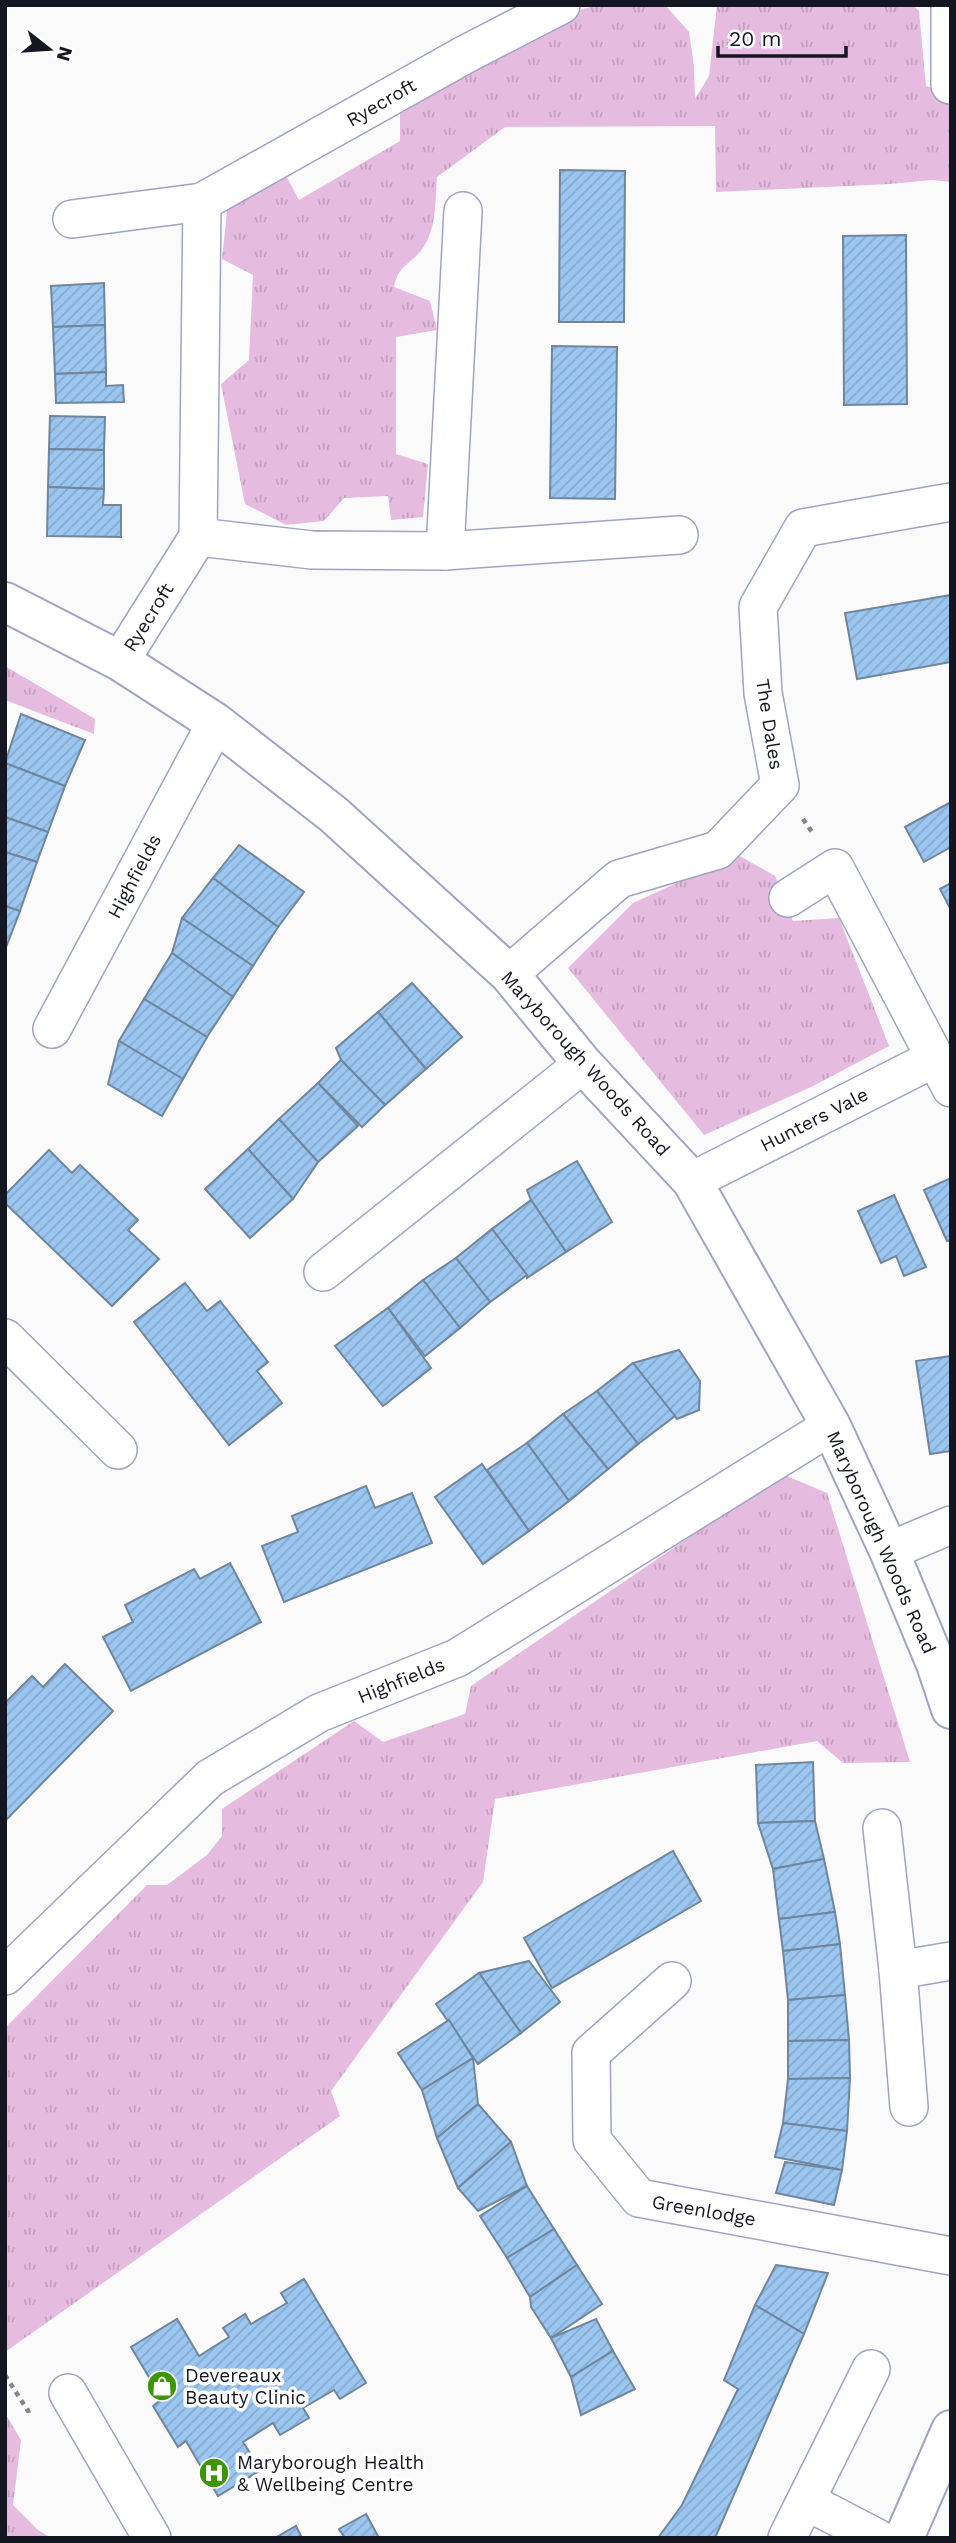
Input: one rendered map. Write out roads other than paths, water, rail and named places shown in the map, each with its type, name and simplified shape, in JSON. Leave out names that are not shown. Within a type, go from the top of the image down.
[{"type":"street","name":"Ryecroft","points":[[72,219],[202,202],[466,54],[561,5]]},
{"type":"street","points":[[950,5],[950,85]]},
{"type":"street","points":[[202,202],[198,537],[312,550],[445,551],[678,535]]},
{"type":"street","points":[[445,551],[463,211]]},
{"type":"street","name":"The Dales","points":[[509,974],[619,878],[718,850],[780,785],[763,692],[758,607],[803,528],[951,502]]},
{"type":"street","name":"Ryecroft","points":[[120,661],[198,537]]},
{"type":"street","name":"Maryborough Woods Road","points":[[5,603],[120,661],[216,723],[333,814],[509,974],[583,1064],[692,1181],[831,1426],[889,1550],[936,1664],[951,1709]]},
{"type":"street","name":"Highfields","points":[[52,1029],[216,723]]},
{"type":"street","name":"Hunters Vale","points":[[692,1181],[943,1073],[835,868],[788,898]]},
{"type":"street","points":[[323,1272],[583,1064]]},
{"type":"street","points":[[5,1338],[118,1450]]},
{"type":"street","name":"Highfields","points":[[5,1976],[210,1778],[319,1713],[457,1658],[831,1426]]},
{"type":"street","points":[[889,1550],[951,1525]]},
{"type":"street","points":[[883,1829],[909,2107]]},
{"type":"street","points":[[898,1970],[951,1961]]},
{"type":"street","name":"Greenlodge","points":[[672,1981],[591,2053],[592,2140],[639,2198],[951,2256]]},
{"type":"street","points":[[787,2538],[871,2369]]},
{"type":"street","points":[[68,2393],[152,2538]]},
{"type":"street","points":[[904,2538],[951,2430]]},
{"type":"street","points":[[806,2501],[877,2538]]},
{"type":"place","name":"Devereaux Beauty Clinic","points":[[162,2386]]},
{"type":"place","name":"Maryborough Health & Wellbeing Centre","points":[[214,2473]]}]
